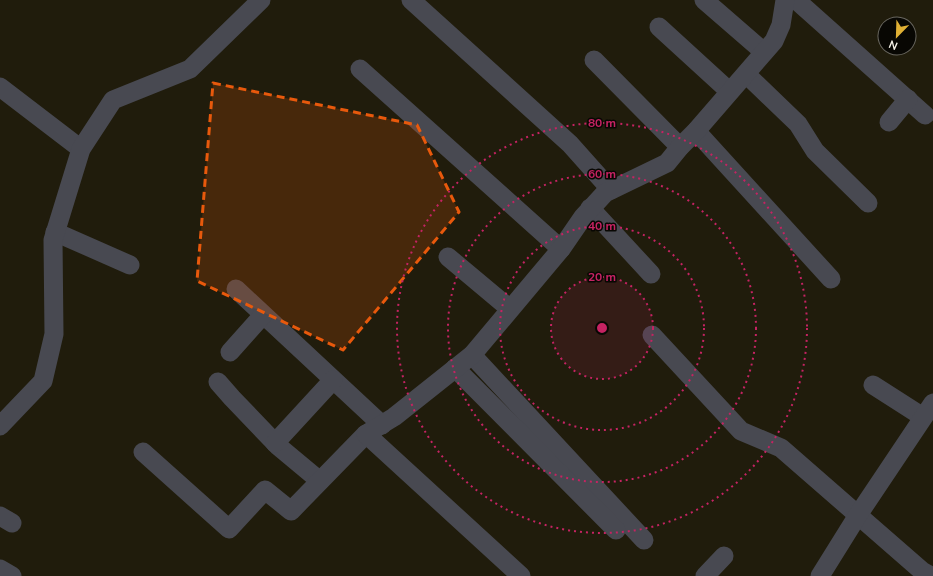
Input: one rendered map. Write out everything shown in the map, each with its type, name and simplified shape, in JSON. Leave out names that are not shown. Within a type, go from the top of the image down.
[{"type":"street","points":[[0,426],[42,380],[54,334],[53,240],[81,149],[112,100],[190,69],[261,0]]},
{"type":"street","points":[[411,0],[570,144],[611,190]]},
{"type":"street","points":[[704,0],[764,52]]},
{"type":"street","points":[[143,452],[229,529],[265,490],[291,511],[320,481],[374,430],[394,417],[472,355],[561,249],[583,217],[604,193],[667,163],[774,41],[781,25],[785,0]]},
{"type":"street","points":[[796,0],[926,115]]},
{"type":"street","points":[[660,27],[729,91]]},
{"type":"street","points":[[594,60],[680,147]]},
{"type":"street","points":[[360,69],[561,249]]},
{"type":"street","points":[[746,74],[798,124],[816,151],[868,203]]},
{"type":"street","points":[[0,87],[81,149]]},
{"type":"street","points":[[889,122],[908,99]]},
{"type":"street","points":[[696,131],[831,279]]},
{"type":"street","points":[[590,208],[651,274]]},
{"type":"street","points":[[55,232],[130,265]]},
{"type":"street","points":[[448,257],[510,309]]},
{"type":"street","points":[[236,289],[333,380],[374,430],[521,576]]},
{"type":"street","points":[[230,352],[263,315]]},
{"type":"street","points":[[652,335],[741,430],[781,448],[922,571],[931,576]]},
{"type":"street","points":[[472,355],[644,540]]},
{"type":"street","points":[[455,368],[616,530]]},
{"type":"street","points":[[275,443],[333,380]]},
{"type":"street","points":[[218,382],[275,443],[320,481]]},
{"type":"street","points":[[820,576],[858,515],[928,410],[873,385]]},
{"type":"street","points":[[705,576],[724,556]]},
{"type":"street","points":[[0,569],[12,576]]},
{"type":"highlighted area","points":[[213,83],[417,125],[459,212],[343,350],[197,281]]}]
